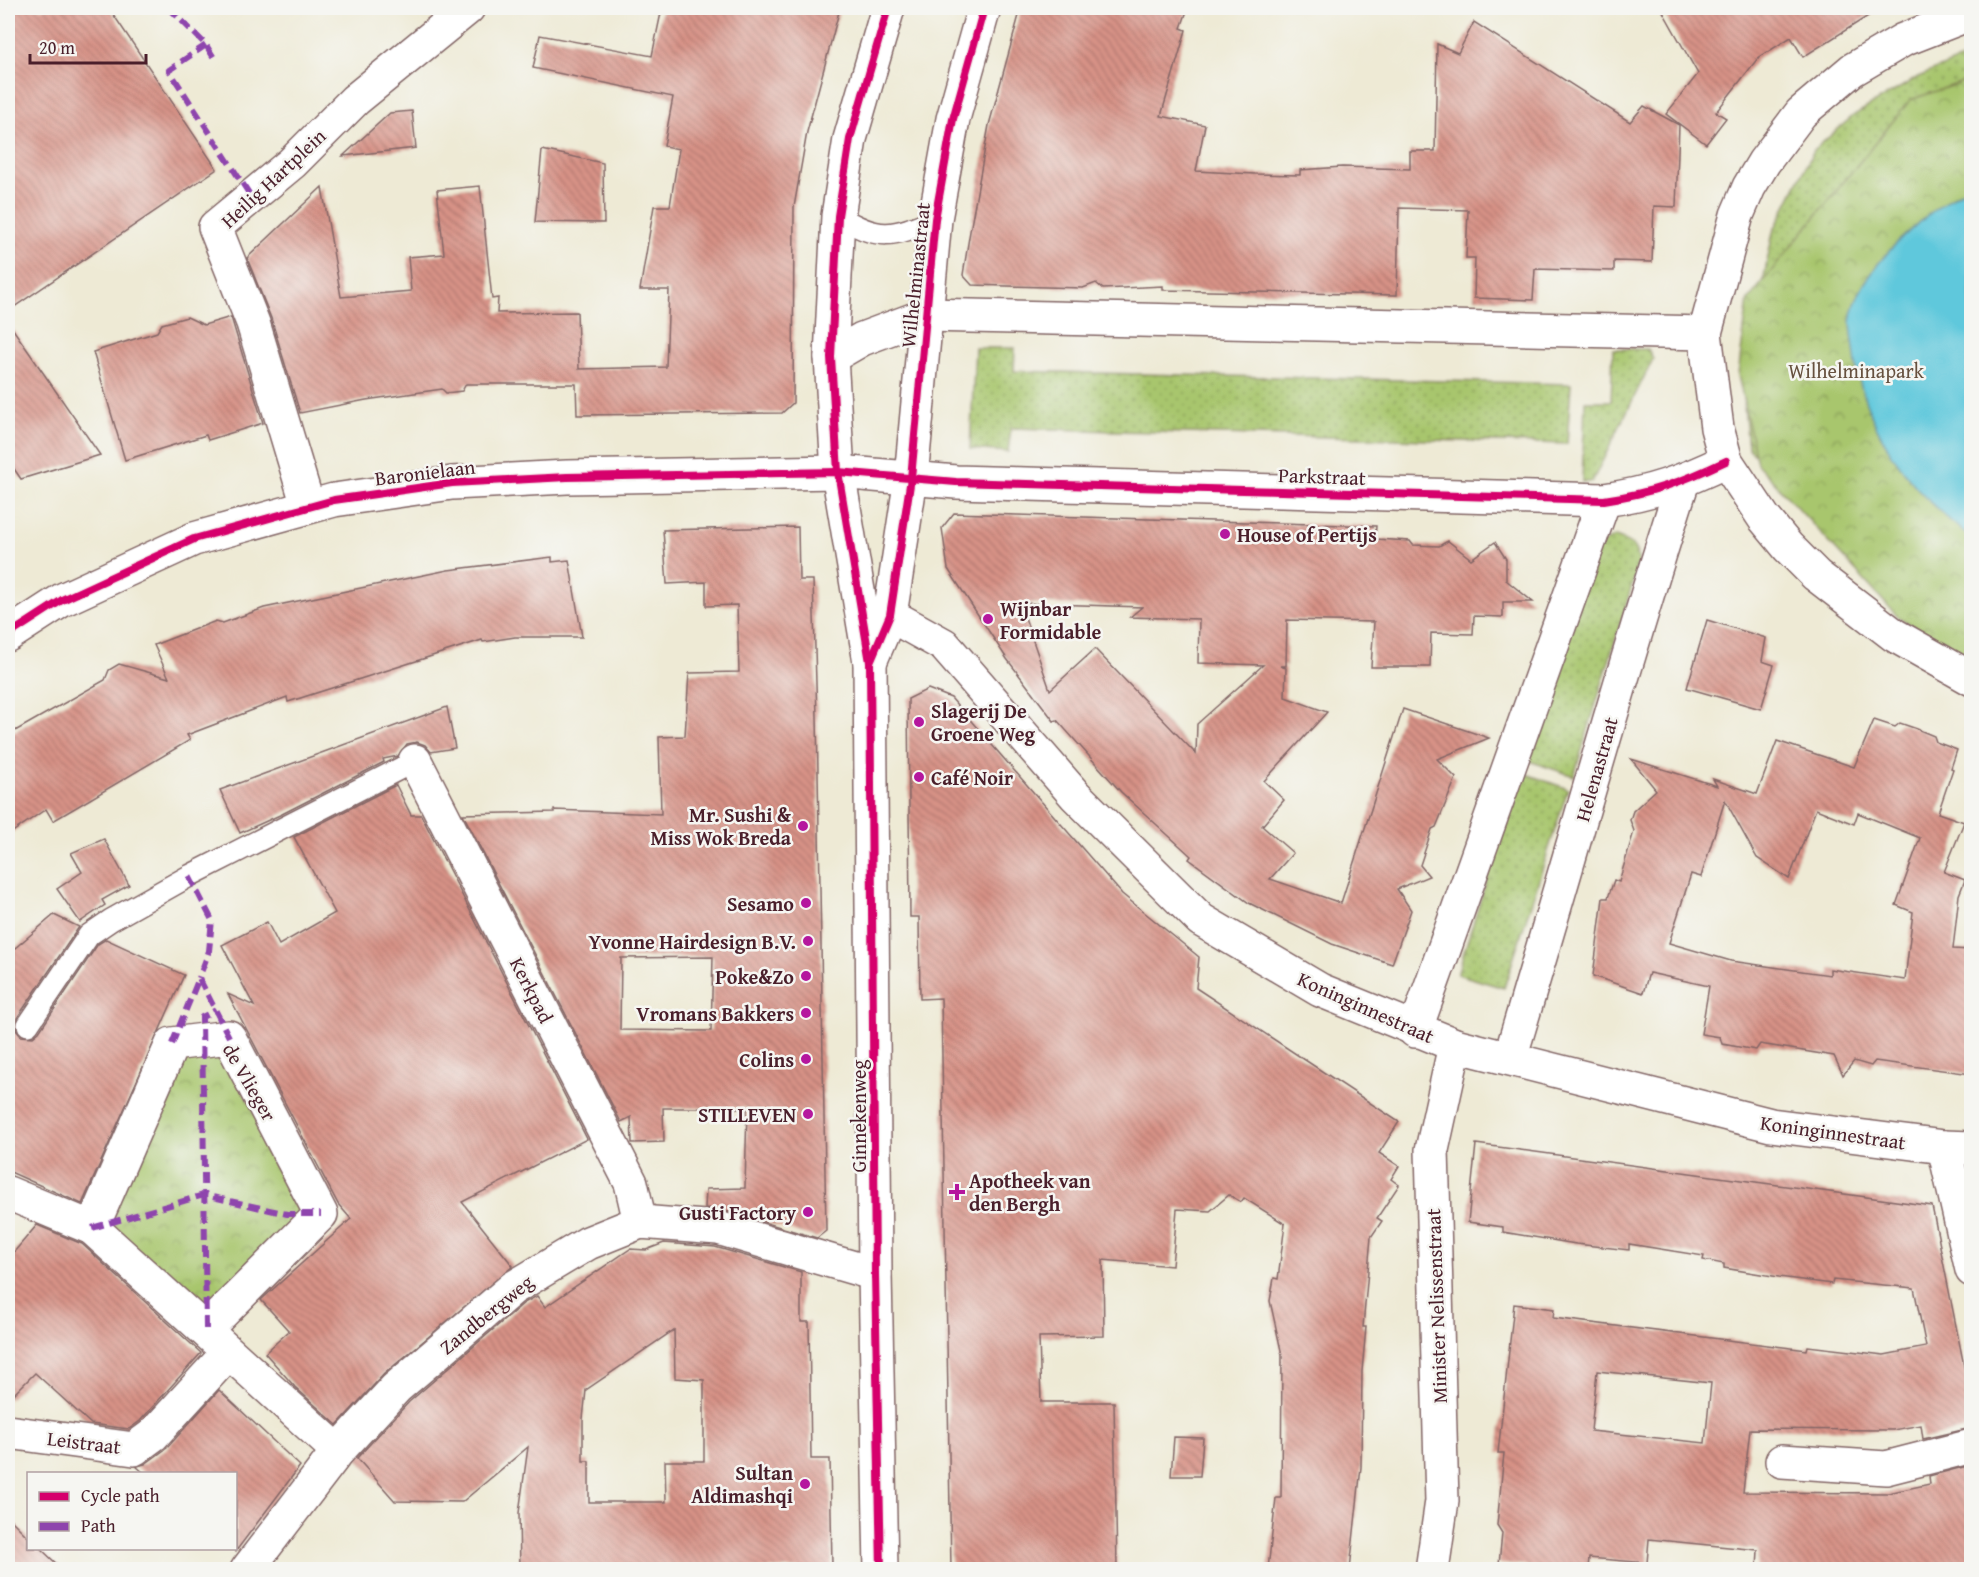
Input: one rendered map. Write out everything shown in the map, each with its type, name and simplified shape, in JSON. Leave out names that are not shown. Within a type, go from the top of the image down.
[{"type":"street","name":"Heilig Hartplein","points":[[308,506],[253,324],[215,227],[292,163],[355,100],[468,8]]},
{"type":"street","points":[[838,472],[831,357],[838,216],[850,139],[888,8]]},
{"type":"street","name":"Wilhelminastraat","points":[[911,478],[935,219],[953,119],[984,8]]},
{"type":"street","points":[[1971,13],[1903,40],[1852,70],[1801,113],[1764,162],[1749,187],[1737,215],[1705,333],[1718,428],[1726,461],[1764,518],[1788,547],[1816,575],[1894,635],[1971,679]]},
{"type":"street","points":[[831,357],[862,339],[926,315],[1705,333]]},
{"type":"street","name":"Parkstraat","points":[[911,478],[956,482],[1604,500],[1648,493],[1683,481],[1726,461]]},
{"type":"street","name":"Baronielaan","points":[[8,635],[62,600],[195,539],[334,500],[452,483],[567,477],[838,472],[911,478]]},
{"type":"street","name":"Ginnekenweg","points":[[838,472],[870,662],[875,1274],[881,1569]]},
{"type":"street","name":"Ginnekenweg","points":[[870,662],[890,615],[911,478]]},
{"type":"street","name":"Helenastraat","points":[[1510,1058],[1592,786],[1642,607],[1683,481]]},
{"type":"street","points":[[1415,1030],[1604,500]]},
{"type":"street","name":"Koninginnestraat","points":[[890,615],[944,645],[1075,795],[1201,920],[1320,990],[1455,1045],[1771,1125],[1958,1148]]},
{"type":"street","name":"Kerkpad","points":[[415,761],[631,1183],[640,1222]]},
{"type":"street","name":"de Vlieger","points":[[92,1228],[172,1044],[229,1037],[321,1214],[206,1329]]},
{"type":"street","name":"Minister Nelissenstraat","points":[[1432,1569],[1442,1501],[1432,1150],[1455,1045]]},
{"type":"street","points":[[1958,1148],[1971,1270]]},
{"type":"street","points":[[8,1193],[92,1228],[338,1451]]},
{"type":"street","name":"Zandbergweg","points":[[247,1569],[338,1451],[396,1388],[513,1288],[588,1243],[640,1222],[718,1228],[875,1274]]},
{"type":"street","name":"Leistraat","points":[[8,1432],[134,1449],[153,1435],[228,1353]]},
{"type":"street","points":[[1782,1461],[1886,1468],[1971,1446]]},
{"type":"lane","points":[[838,216],[859,229],[884,236],[905,232],[935,219]]},
{"type":"lane","points":[[28,1025],[89,935],[189,876],[415,761]]},
{"type":"green space","points":[[1971,55],[1971,185],[1798,507],[1748,447],[1742,386],[1773,232],[1814,150],[1854,115],[1918,77]]},
{"type":"green space","name":"Wilhelminapark","points":[[1971,79],[1971,663],[1898,617],[1757,464],[1738,375],[1748,300],[1910,100]]},
{"type":"green space","points":[[975,348],[1015,348],[1014,371],[1571,384],[1567,444],[1011,428],[1008,452],[970,449]]},
{"type":"green space","points":[[1613,349],[1648,349],[1653,359],[1592,482],[1582,482],[1585,401],[1611,401]]},
{"type":"green space","points":[[1615,537],[1632,545],[1639,562],[1574,776],[1526,760],[1596,546]]},
{"type":"green space","points":[[1521,772],[1568,789],[1504,988],[1457,974]]},
{"type":"green space","points":[[212,1056],[227,1058],[304,1212],[199,1310],[114,1236],[116,1204],[179,1058]]},
{"type":"water","points":[[1971,185],[1971,537],[1949,520],[1909,479],[1878,431],[1859,377],[1851,322],[1856,302],[1866,281],[1880,262],[1916,225]]},
{"type":"building","points":[[8,8],[109,8],[217,169],[8,311]]},
{"type":"building","points":[[662,8],[840,8],[807,132],[794,207],[793,403],[782,413],[577,415],[576,384],[466,384],[462,391],[446,393],[442,389],[366,400],[300,413],[271,318],[247,258],[322,187],[341,297],[411,291],[408,257],[444,254],[437,190],[480,186],[492,299],[498,298],[497,313],[577,312],[579,369],[666,367],[669,290],[640,290],[654,206],[670,206],[679,149],[664,146],[673,97],[533,68],[540,35],[652,56]]},
{"type":"building","points":[[1021,8],[1188,8],[1181,28],[1186,30],[1161,116],[1205,125],[1196,171],[1255,174],[1300,175],[1300,170],[1342,167],[1410,169],[1410,151],[1435,151],[1437,44],[1458,53],[1474,22],[1630,122],[1644,106],[1679,125],[1676,207],[1654,206],[1652,262],[1614,261],[1614,271],[1535,269],[1533,300],[1474,298],[1475,258],[1466,258],[1468,210],[1399,208],[1397,295],[1163,290],[1163,286],[1103,289],[1096,283],[1083,288],[972,285],[963,275],[969,237],[989,125]]},
{"type":"building","points":[[1661,8],[1881,8],[1803,57],[1791,37],[1758,58],[1716,112],[1726,118],[1706,144],[1666,114],[1698,74]]},
{"type":"building","points":[[412,111],[416,148],[343,156],[390,113]]},
{"type":"building","points":[[542,150],[603,163],[604,223],[535,222]]},
{"type":"building","points":[[187,317],[204,325],[231,317],[263,423],[208,440],[206,435],[125,460],[93,352],[157,332],[162,324]]},
{"type":"building","points":[[8,322],[100,455],[21,479],[8,460]]},
{"type":"building","points":[[954,513],[1376,526],[1375,539],[1410,541],[1413,545],[1439,546],[1448,541],[1471,559],[1495,542],[1506,559],[1506,580],[1533,602],[1503,602],[1503,617],[1474,616],[1473,634],[1431,633],[1430,667],[1371,667],[1374,622],[1287,620],[1286,666],[1280,666],[1286,668],[1285,697],[1327,712],[1264,781],[1284,800],[1262,826],[1293,853],[1270,879],[1341,903],[1403,709],[1489,738],[1437,759],[1456,778],[1436,827],[1432,829],[1420,865],[1429,876],[1397,889],[1411,910],[1392,964],[1332,944],[1249,903],[1189,859],[1191,856],[1121,792],[1057,720],[1054,721],[1007,659],[948,569],[942,528]],"holes":[[[1020,603],[1142,607],[1130,617],[1199,619],[1198,663],[1263,665],[1197,724],[1196,754],[1095,649],[1050,690]]]},
{"type":"building","points":[[798,527],[799,580],[813,580],[826,1231],[817,1238],[723,1210],[705,1208],[706,1189],[745,1188],[747,1108],[663,1108],[664,1142],[632,1143],[631,1117],[621,1122],[463,814],[554,812],[554,810],[661,814],[659,737],[685,736],[689,673],[739,672],[737,605],[706,606],[706,582],[667,584],[663,530]],"holes":[[[713,957],[711,1031],[620,1030],[621,958]]]},
{"type":"building","points":[[552,557],[552,562],[569,560],[582,637],[515,637],[483,642],[482,640],[288,702],[287,697],[187,735],[190,740],[53,821],[46,809],[8,835],[8,735],[105,680],[109,670],[119,664],[169,678],[154,645],[216,621],[223,623],[264,608],[448,570]]},
{"type":"building","points":[[1707,620],[1766,638],[1762,661],[1774,665],[1761,709],[1687,688]]},
{"type":"building","points":[[928,689],[951,698],[1122,894],[1199,957],[1196,988],[1399,1122],[1379,1153],[1399,1166],[1391,1179],[1399,1185],[1377,1218],[1382,1221],[1371,1237],[1363,1327],[1366,1327],[1362,1371],[1361,1467],[1350,1569],[1268,1569],[1276,1498],[1281,1498],[1282,1355],[1270,1301],[1274,1278],[1278,1279],[1285,1224],[1244,1198],[1241,1202],[1229,1195],[1210,1211],[1177,1209],[1172,1266],[1103,1260],[1104,1336],[1039,1337],[1041,1402],[1114,1402],[1117,1569],[951,1569],[941,998],[920,999],[919,917],[910,917],[908,699]]},
{"type":"building","points":[[447,707],[455,748],[431,752],[425,745],[417,742],[407,744],[398,756],[383,759],[384,762],[240,833],[220,790]]},
{"type":"building","points":[[1874,720],[1895,727],[1900,723],[1917,729],[1934,736],[1936,742],[1957,750],[1938,813],[1964,822],[1944,872],[1965,880],[1959,895],[1953,949],[1971,950],[1971,1074],[1875,1061],[1871,1066],[1854,1061],[1843,1075],[1834,1056],[1760,1044],[1756,1050],[1722,1044],[1720,1037],[1701,1034],[1709,986],[1649,973],[1643,993],[1593,976],[1603,898],[1608,898],[1614,880],[1619,882],[1634,831],[1630,820],[1633,811],[1656,790],[1631,759],[1717,786],[1713,779],[1757,794],[1777,741],[1854,767]],"holes":[[[1725,800],[1757,858],[1789,879],[1816,809],[1854,824],[1858,813],[1920,838],[1896,905],[1913,912],[1905,980],[1830,969],[1830,975],[1731,961],[1669,943],[1691,874],[1701,877]]]},
{"type":"building","points":[[396,785],[411,815],[421,815],[587,1139],[462,1202],[513,1266],[384,1374],[337,1425],[295,1387],[265,1353],[289,1331],[261,1300],[351,1219],[338,1204],[228,994],[254,1006],[222,945],[267,922],[279,945],[335,913],[294,837]]},
{"type":"building","points":[[104,839],[129,885],[102,900],[105,905],[80,922],[57,889],[82,872],[71,853]]},
{"type":"building","points":[[54,915],[79,927],[17,1018],[16,1030],[21,1036],[33,1037],[39,1032],[98,944],[106,939],[184,975],[82,1204],[8,1171],[8,954]]},
{"type":"building","points":[[1476,1144],[1932,1206],[1971,1401],[1971,1428],[1923,1439],[1921,1425],[1893,1430],[1750,1429],[1743,1492],[1888,1493],[1930,1484],[1929,1476],[1971,1465],[1971,1569],[1757,1569],[1758,1550],[1649,1539],[1647,1563],[1589,1558],[1588,1569],[1550,1569],[1499,1564],[1502,1533],[1497,1525],[1504,1453],[1498,1453],[1514,1304],[1554,1309],[1553,1318],[1807,1350],[1808,1346],[1884,1355],[1926,1347],[1914,1288],[1833,1280],[1832,1284],[1779,1277],[1724,1268],[1724,1264],[1703,1260],[1704,1256],[1629,1244],[1629,1250],[1576,1244],[1503,1232],[1503,1227],[1468,1222]],"holes":[[[1597,1371],[1711,1383],[1705,1443],[1591,1431]]]},
{"type":"building","points":[[37,1225],[82,1244],[201,1353],[140,1421],[129,1429],[91,1424],[35,1373],[8,1400],[8,1259]]},
{"type":"building","points":[[664,1243],[715,1247],[801,1272],[801,1322],[809,1322],[811,1459],[830,1459],[832,1566],[829,1569],[520,1569],[519,1513],[528,1447],[462,1502],[395,1501],[357,1458],[409,1402],[524,1303],[537,1296],[545,1307],[630,1249],[646,1250]],"holes":[[[674,1330],[675,1378],[704,1380],[704,1461],[665,1461],[666,1502],[589,1502],[589,1461],[583,1461],[586,1390]]]},
{"type":"building","points":[[219,1390],[300,1466],[237,1550],[237,1472],[143,1472],[136,1466],[145,1464],[167,1448]]},
{"type":"building","points":[[1174,1437],[1203,1438],[1200,1476],[1171,1476]]},
{"type":"building","points":[[8,1517],[27,1536],[27,1550],[42,1550],[62,1569],[8,1569]]},
{"type":"marked path","points":[[169,8],[206,45],[216,61]]},
{"type":"marked path","points":[[206,45],[169,70],[252,198]]},
{"type":"marked path","points":[[189,876],[212,920],[209,951],[199,978]]},
{"type":"marked path","points":[[172,1044],[199,978],[229,1037]]},
{"type":"marked path","points":[[206,1329],[202,1017],[216,1010]]},
{"type":"marked path","points":[[92,1228],[204,1195],[287,1214],[321,1214]]},
{"type":"cycle path","points":[[881,1570],[875,1274],[870,662],[838,472],[831,357],[838,216],[850,139],[888,8]]},
{"type":"cycle path","points":[[870,662],[890,615],[911,478],[935,219],[953,119],[984,8]]},
{"type":"cycle path","points":[[8,635],[62,600],[194,539],[334,500],[452,483],[567,477],[838,472],[956,482],[1604,500],[1666,486],[1726,461]]},
{"type":"place","name":"House of Pertijs","points":[[1225,534]]},
{"type":"place","name":"Wijnbar Formidable","points":[[988,619]]},
{"type":"place","name":"Slagerij De Groene Weg","points":[[919,722]]},
{"type":"place","name":"Café Noir","points":[[919,777]]},
{"type":"place","name":"Mr. Sushi & Miss Wok Breda","points":[[803,826]]},
{"type":"place","name":"Sesamo","points":[[806,903]]},
{"type":"place","name":"Yvonne Hairdesign B.V.","points":[[808,941]]},
{"type":"place","name":"Poke&Zo","points":[[806,976]]},
{"type":"place","name":"Vromans Bakkers","points":[[806,1013]]},
{"type":"place","name":"Colins","points":[[806,1059]]},
{"type":"place","name":"STILLEVEN","points":[[808,1114]]},
{"type":"place","name":"Apotheek van den Bergh","points":[[957,1192]]},
{"type":"place","name":"Gusti Factory","points":[[808,1212]]},
{"type":"place","name":"Sultan Aldimashqi","points":[[805,1484]]}]
